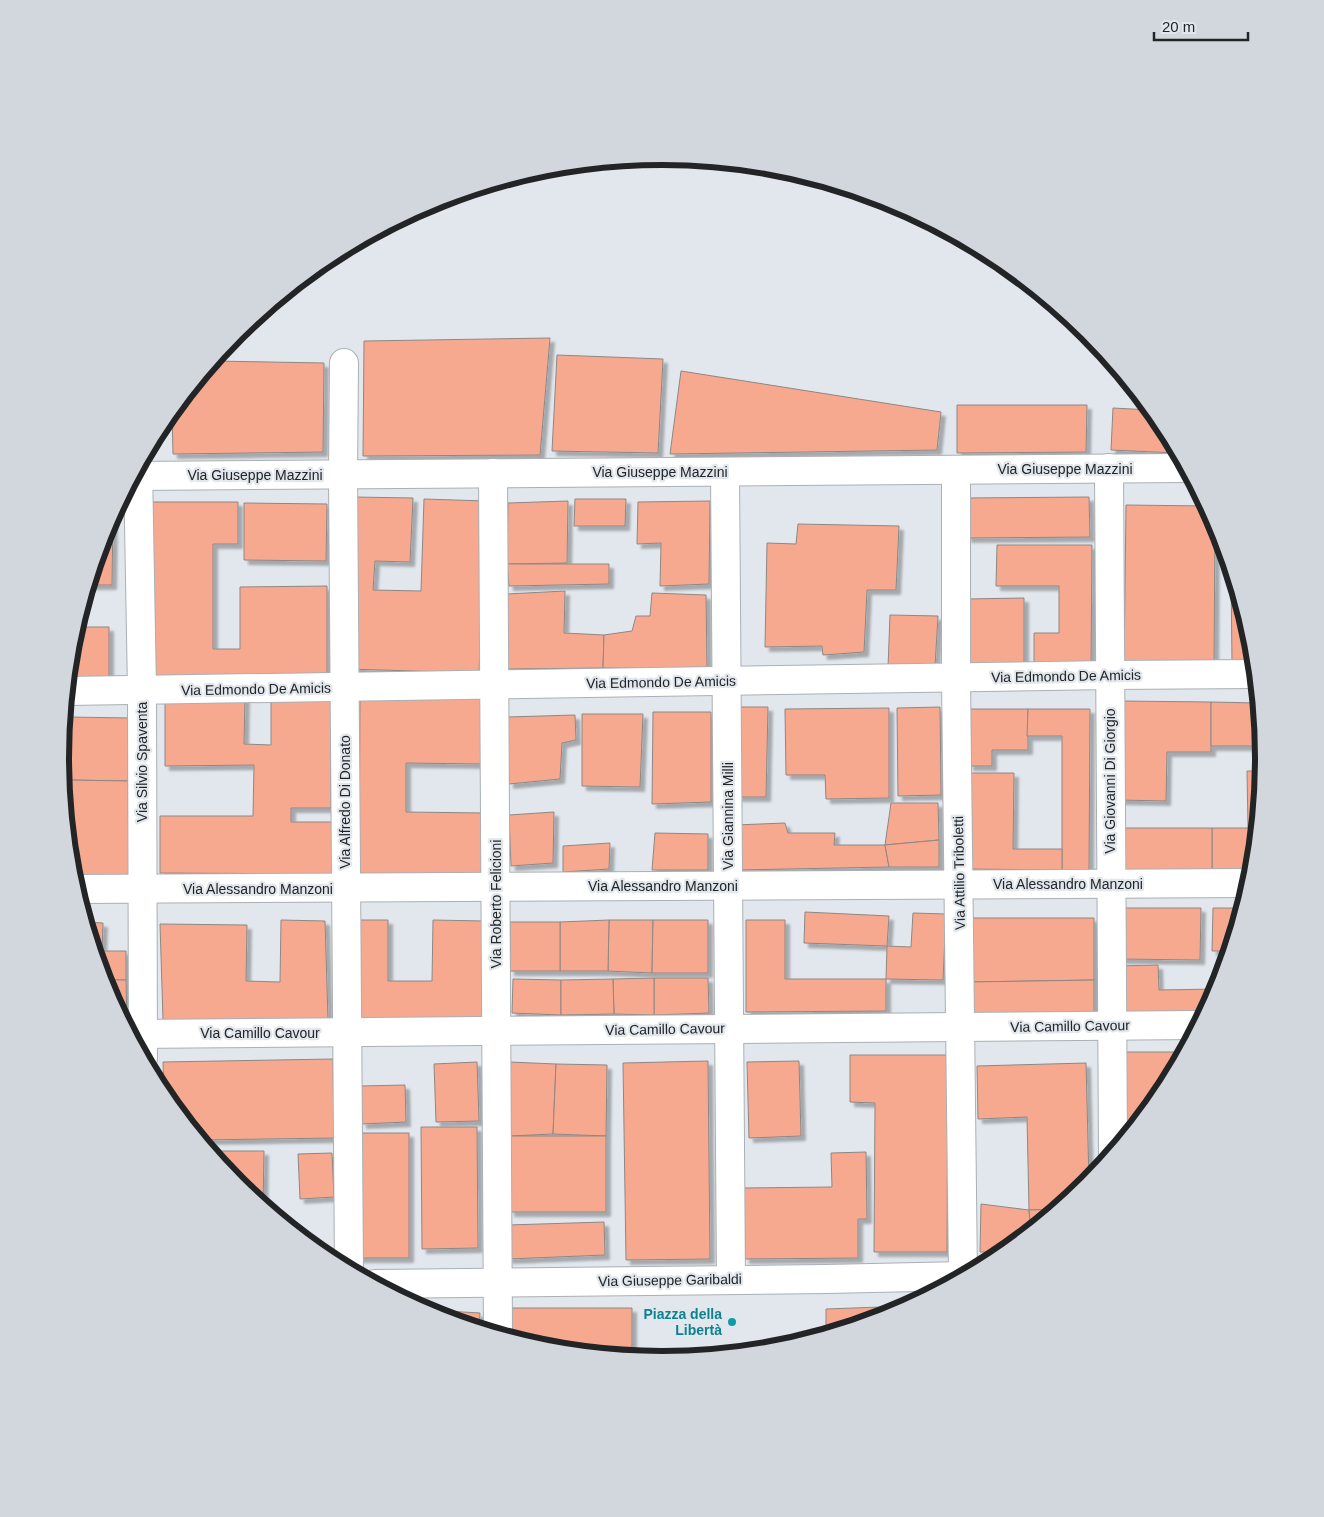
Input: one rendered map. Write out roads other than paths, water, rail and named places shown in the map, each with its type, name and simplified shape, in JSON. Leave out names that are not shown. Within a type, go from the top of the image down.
[{"type":"street","name":"Via Alfredo Di Donato","points":[[344,363],[344,687],[349,1262]]},
{"type":"street","name":"Via Giovanni Di Giorgio","points":[[1109,468],[1113,1144]]},
{"type":"street","name":"Via Giuseppe Mazzini","points":[[142,473],[343,475],[1179,468]]},
{"type":"street","name":"Via Attilio Triboletti","points":[[956,470],[958,885],[964,1269]]},
{"type":"street","name":"Via Giannina Milli","points":[[725,472],[730,1280]]},
{"type":"street","name":"Via Roberto Felicioni","points":[[493,473],[498,1329]]},
{"type":"street","name":"Via Silvio Spaventa","points":[[137,482],[142,691],[138,1036]]},
{"type":"street","name":"Via Edmondo De Amicis","points":[[73,691],[1249,674]]},
{"type":"street","name":"Via Alessandro Manzoni","points":[[84,889],[1242,883]]},
{"type":"street","name":"Via Camillo Cavour","points":[[141,1042],[348,1032],[1192,1025]]},
{"type":"street","name":"Via Giuseppe Garibaldi","points":[[387,1284],[951,1276]]},
{"type":"place","name":"Piazza della Libertà","points":[[732,1322]]}]
